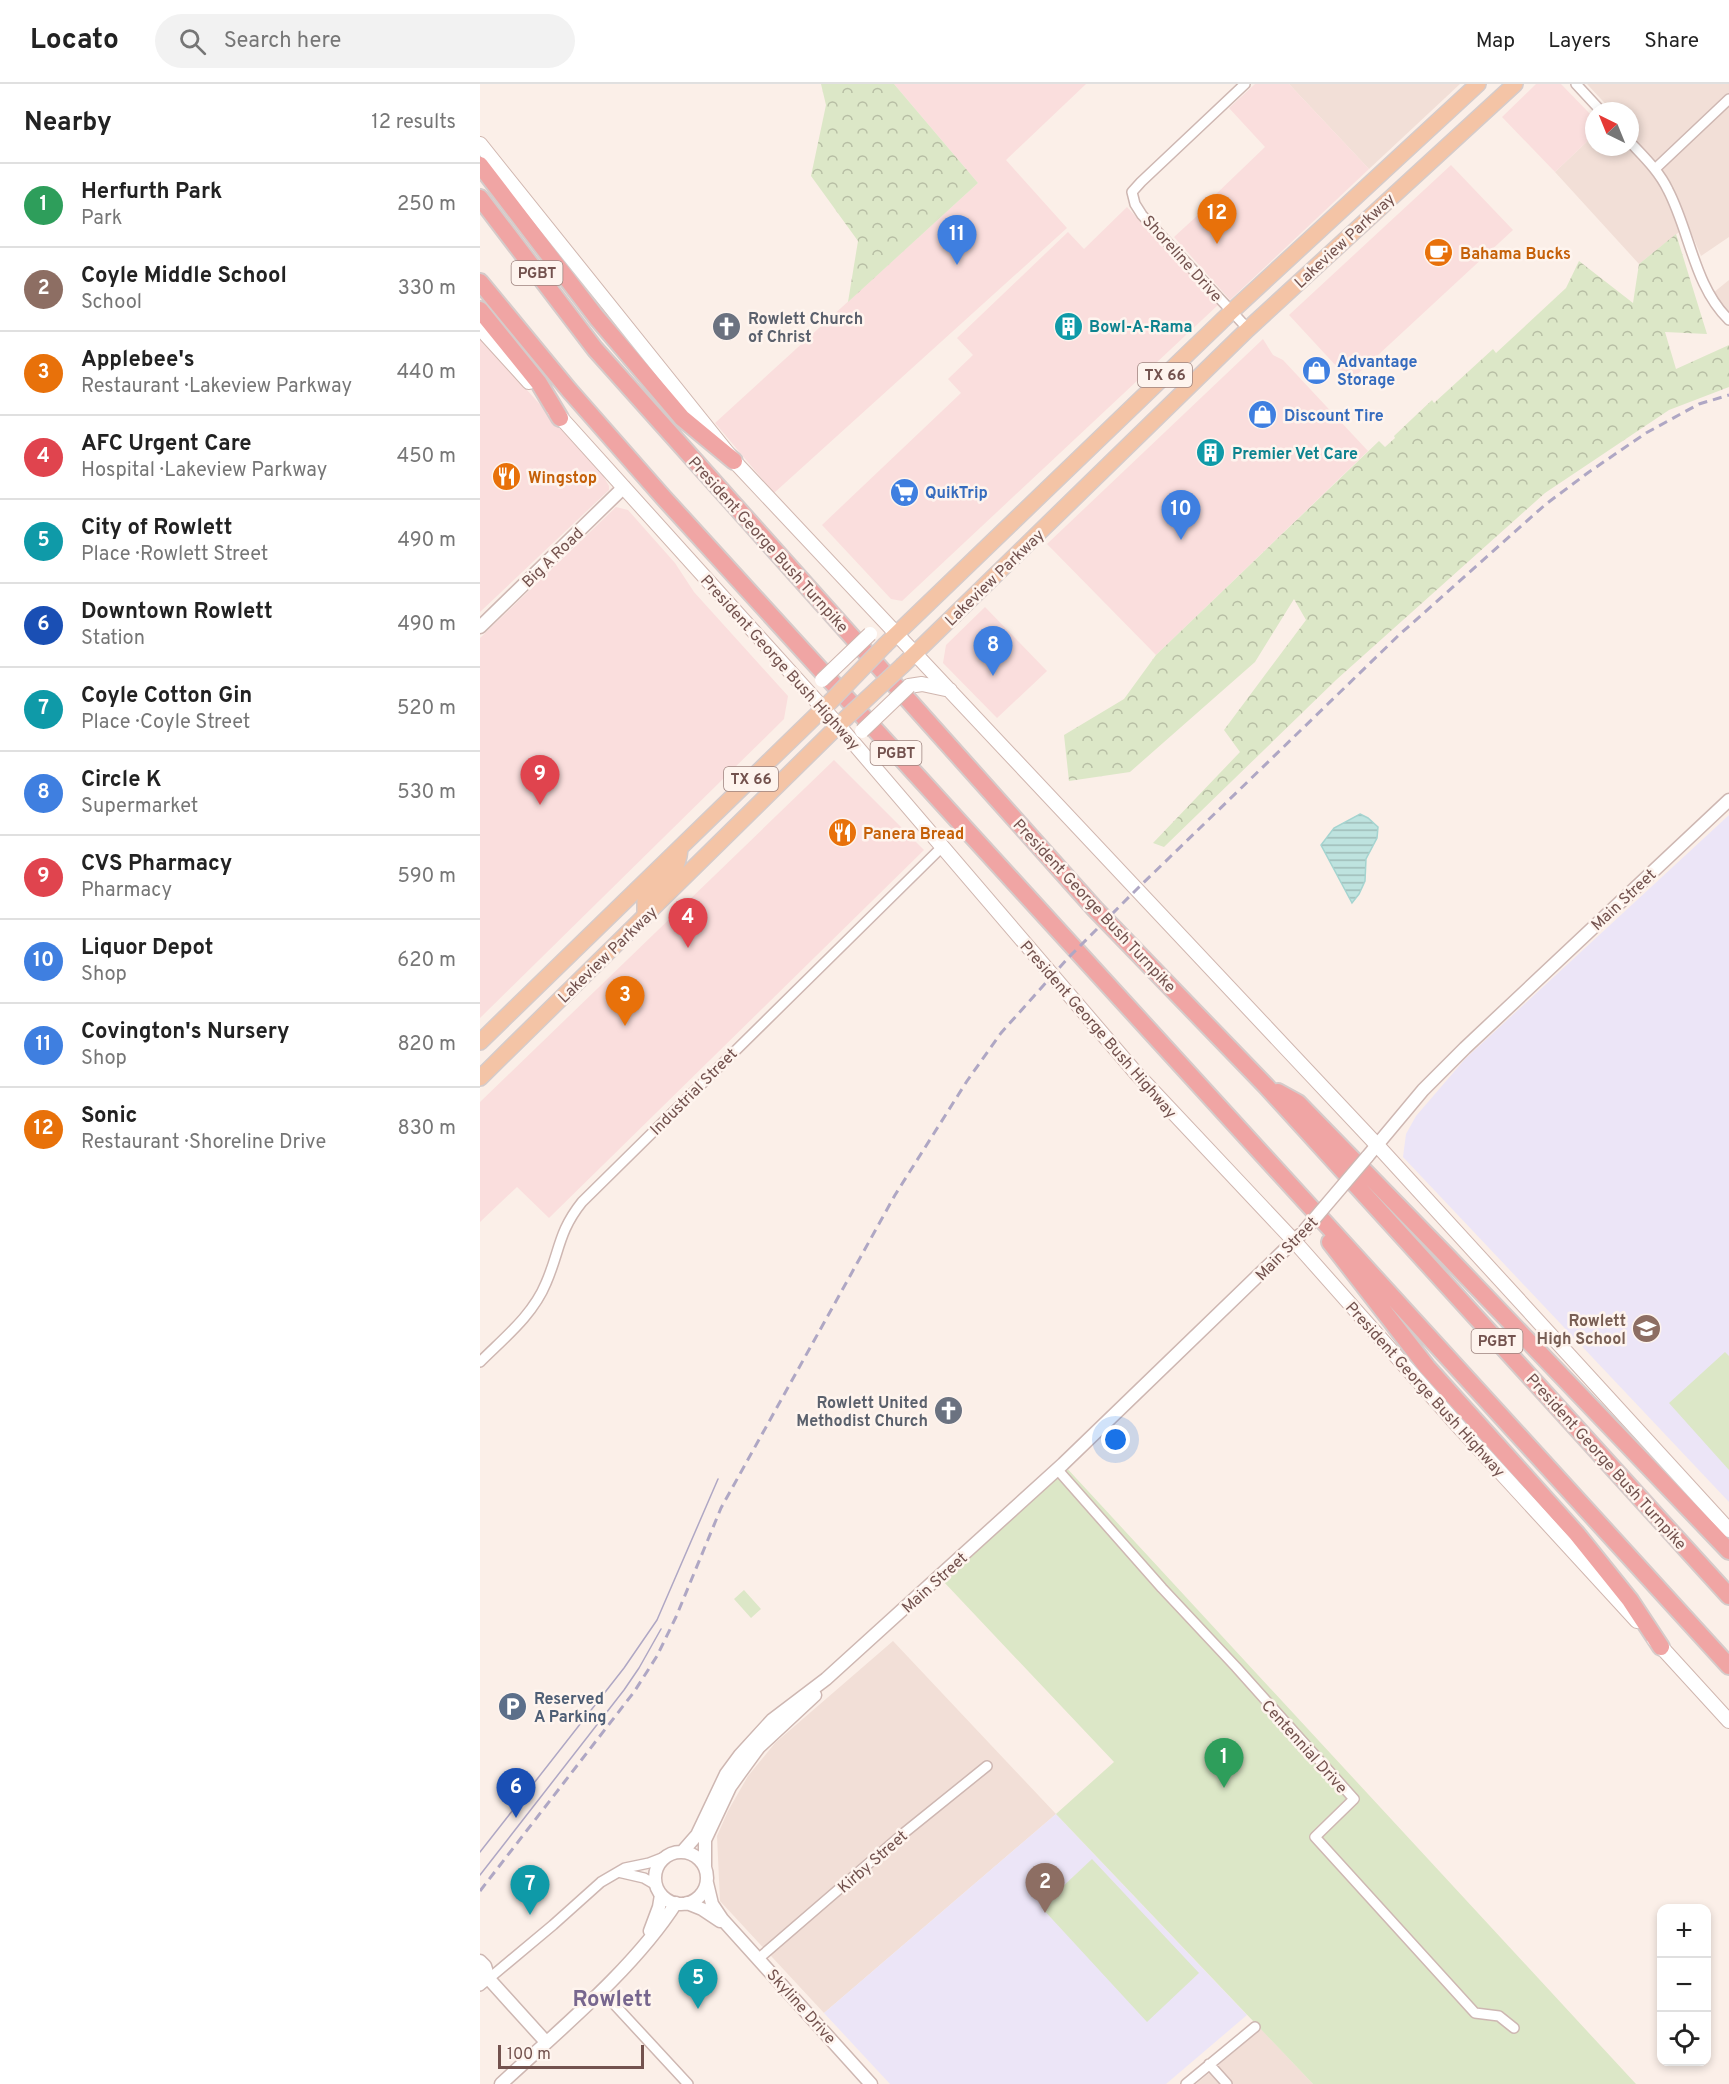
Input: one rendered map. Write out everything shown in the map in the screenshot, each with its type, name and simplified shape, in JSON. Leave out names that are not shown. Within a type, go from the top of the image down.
[{"type":"highway","points":[[480,165],[597,318],[682,418],[734,461]]},
{"type":"highway","name":"President George Bush Turnpike","points":[[480,198],[595,349],[1095,909],[1266,1086],[1729,1596]]},
{"type":"highway","name":"PGBT","points":[[480,282],[663,497],[1729,1666]]},
{"type":"highway","points":[[480,310],[539,383],[560,418]]},
{"type":"highway","points":[[1266,1086],[1298,1103],[1729,1551]]},
{"type":"highway","points":[[1320,1218],[1331,1245],[1427,1367],[1577,1534],[1630,1600],[1661,1647]]},
{"type":"main road","name":"Lakeview Parkway","points":[[480,1078],[842,722],[1248,329],[1515,84]]},
{"type":"main road","name":"Lakeview Parkway","points":[[480,1042],[1064,472],[1476,85]]},
{"type":"main road","points":[[480,144],[734,461],[1377,1145],[1729,1530]]},
{"type":"main road","name":"President George Bush Highway","points":[[480,328],[783,664],[827,704],[860,750],[1136,1073],[1299,1237],[1459,1426],[1729,1721]]},
{"type":"main road","points":[[1064,472],[1082,491]]},
{"type":"main road","points":[[783,664],[806,681],[817,683],[822,680],[870,634],[872,622],[862,596]]},
{"type":"main road","points":[[860,750],[858,739],[861,731],[909,686],[922,684],[950,690]]},
{"type":"main road","points":[[645,917],[645,901],[675,872],[680,849]]},
{"type":"main road","points":[[529,995],[547,1013]]},
{"type":"street","name":"Shoreline Drive","points":[[1245,84],[1132,192],[1134,204],[1142,215],[1248,329]]},
{"type":"street","points":[[1576,84],[1593,102]]},
{"type":"street","points":[[1655,169],[1729,99]]},
{"type":"street","points":[[1639,152],[1655,169],[1668,189],[1682,220],[1707,291],[1729,320]]},
{"type":"street","name":"Big A Road","points":[[480,627],[624,487]]},
{"type":"street","name":"Main Street","points":[[682,1851],[697,1835],[716,1792],[740,1755],[784,1710],[826,1679],[1057,1469],[1299,1237],[1423,1090],[1464,1048],[1729,800]]},
{"type":"street","name":"Industrial Street","points":[[480,1362],[536,1304],[546,1283],[563,1230],[582,1202],[942,846]]},
{"type":"street","name":"Centennial Drive","points":[[1057,1469],[1353,1799],[1315,1837],[1475,2013],[1499,2016],[1514,2028]]},
{"type":"street","name":"Main Street","points":[[707,1883],[705,1840],[730,1787],[759,1748],[816,1694],[826,1679]]},
{"type":"street","name":"Kirby Street","points":[[758,1959],[904,1833],[987,1766]]},
{"type":"street","points":[[483,1980],[553,1925],[594,1887],[625,1868],[650,1863],[682,1851],[700,1859],[705,1867]]},
{"type":"street","points":[[645,1943],[654,1923],[659,1890],[657,1869],[667,1856]]},
{"type":"street","points":[[618,1872],[644,1878],[681,1903]]},
{"type":"street","points":[[501,2084],[602,1990],[681,1903],[700,1896],[707,1883]]},
{"type":"street","name":"Skyline Drive","points":[[707,1883],[712,1904],[731,1929],[871,2084]]},
{"type":"street","name":"Skyline Drive","points":[[681,1903],[702,1909],[731,1929]]},
{"type":"street","points":[[480,1961],[485,1966],[483,1980]]},
{"type":"street","points":[[483,1980],[546,2042]]},
{"type":"street","points":[[602,1990],[688,2084]]},
{"type":"street","points":[[1186,2084],[1255,2027]]},
{"type":"street","points":[[1209,2064],[1227,2084]]},
{"type":"shaded area","points":[[894,84],[1086,84],[1006,160],[1067,228],[774,493],[715,423],[978,183]]},
{"type":"shaded area","points":[[1255,84],[1289,84],[1369,169],[1230,300],[1174,237],[1210,204],[1214,196],[1265,147],[1229,108]]},
{"type":"shaded area","points":[[1289,84],[1460,84],[1369,169]]},
{"type":"shaded area","points":[[1536,84],[1561,84],[1585,109],[1585,144],[1555,172],[1502,117]]},
{"type":"shaded area","points":[[1587,84],[1729,84],[1729,237],[1701,256],[1688,225],[1639,264],[1555,172],[1585,144],[1585,156],[1639,156],[1639,102],[1604,102]]},
{"type":"shaded area","points":[[1451,165],[1513,230],[1350,381],[1289,315]]},
{"type":"shaded area","points":[[1127,207],[1218,305],[902,601],[891,599],[822,525],[961,393],[948,379],[973,355],[957,338],[1068,232],[1084,249]]},
{"type":"shaded area","points":[[1729,280],[1729,313],[1719,305],[1713,293]]},
{"type":"shaded area","points":[[480,338],[601,472],[609,490],[480,612]]},
{"type":"shaded area","points":[[1263,339],[1273,355],[1283,360],[1368,451],[1156,655],[1047,544]]},
{"type":"shaded area","points":[[616,507],[628,510],[675,563],[694,592],[788,696],[784,719],[480,1018],[480,638]]},
{"type":"shaded area","points":[[985,607],[1047,671],[997,718],[943,663],[946,645]]},
{"type":"shaded area","points":[[834,760],[924,850],[549,1218],[517,1187],[480,1222],[480,1102]]},
{"type":"shaded area","name":"Rowlett High School","points":[[1729,815],[1729,1502],[1403,1157],[1406,1134],[1416,1116],[1465,1059]]},
{"type":"shaded area","points":[[893,1641],[1056,1814],[824,2013],[720,1901],[717,1836],[748,1776],[775,1743]]},
{"type":"shaded area","points":[[1056,1814],[1247,2015],[1166,2084],[890,2084],[824,2013]]},
{"type":"shaded area","points":[[1261,2029],[1313,2084],[1196,2084]]},
{"type":"green space","points":[[821,84],[894,84],[978,183],[848,302],[858,241],[811,176],[826,105]]},
{"type":"green space","points":[[1676,234],[1707,334],[1665,332],[1676,369],[1729,345],[1729,387],[1669,410],[1545,493],[1336,680],[1164,847],[1153,843],[1240,752],[1224,730],[1306,620],[1294,599],[1255,662],[1130,772],[1069,781],[1064,735],[1124,699],[1156,655],[1379,441],[1385,447],[1432,400],[1434,403],[1493,349],[1496,353],[1566,288],[1579,261],[1633,303],[1639,264]]},
{"type":"green space","points":[[1725,1352],[1729,1356],[1729,1470],[1669,1403]]},
{"type":"green space","points":[[1063,1464],[1636,2084],[1313,2084],[1056,1814],[1114,1762],[943,1581]]},
{"type":"green space","points":[[744,1590],[761,1609],[751,1618],[734,1599]]},
{"type":"green space","points":[[1092,1859],[1199,1973],[1147,2022],[1041,1907]]},
{"type":"water","points":[[1360,814],[1378,827],[1377,838],[1366,859],[1365,881],[1352,903],[1321,845],[1334,828]]},
{"type":"tram line","points":[[480,1852],[624,1668],[657,1620],[718,1479]]},
{"type":"tram line","points":[[480,1875],[624,1690],[661,1629]]},
{"type":"railway","points":[[480,1891],[634,1692],[657,1656],[676,1617],[721,1508],[895,1195],[967,1081],[1001,1033],[1068,958],[1137,889],[1399,635],[1546,504],[1646,433],[1699,404],[1729,395]]},
{"type":"place","name":"Sonic","points":[[1217,244]]},
{"type":"place","name":"Bahama Bucks","points":[[1439,253]]},
{"type":"place","name":"Covington's Nursery","points":[[957,265]]},
{"type":"place","name":"Bowl-A-Rama","points":[[1068,326]]},
{"type":"place","name":"Rowlett Church of Christ","points":[[727,327]]},
{"type":"place","name":"Advantage Storage","points":[[1316,370]]},
{"type":"place","name":"Discount Tire","points":[[1263,415]]},
{"type":"place","name":"Premier Vet Care","points":[[1211,453]]},
{"type":"place","name":"Wingstop","points":[[507,477]]},
{"type":"place","name":"QuikTrip","points":[[904,492]]},
{"type":"place","name":"Liquor Depot","points":[[1181,540]]},
{"type":"place","name":"Circle K","points":[[993,676]]},
{"type":"place","name":"CVS Pharmacy","points":[[540,805]]},
{"type":"place","name":"Panera Bread","points":[[842,833]]},
{"type":"place","name":"AFC Urgent Care","points":[[688,948]]},
{"type":"place","name":"Applebee's","points":[[625,1026]]},
{"type":"place","name":"Rowlett High School","points":[[1647,1329]]},
{"type":"place","name":"Rowlett United Methodist Church","points":[[949,1411]]},
{"type":"place","name":"Reserved A Parking","points":[[513,1707]]},
{"type":"place","name":"Herfurth Park","points":[[1224,1788]]},
{"type":"place","name":"Downtown Rowlett","points":[[516,1818]]},
{"type":"place","name":"Coyle Middle School","points":[[1045,1913]]},
{"type":"place","name":"Coyle Cotton Gin","points":[[530,1915]]},
{"type":"place","name":"City of Rowlett","points":[[698,2009]]},
{"type":"district","name":"Rowlett","points":[[612,1998]]}]
